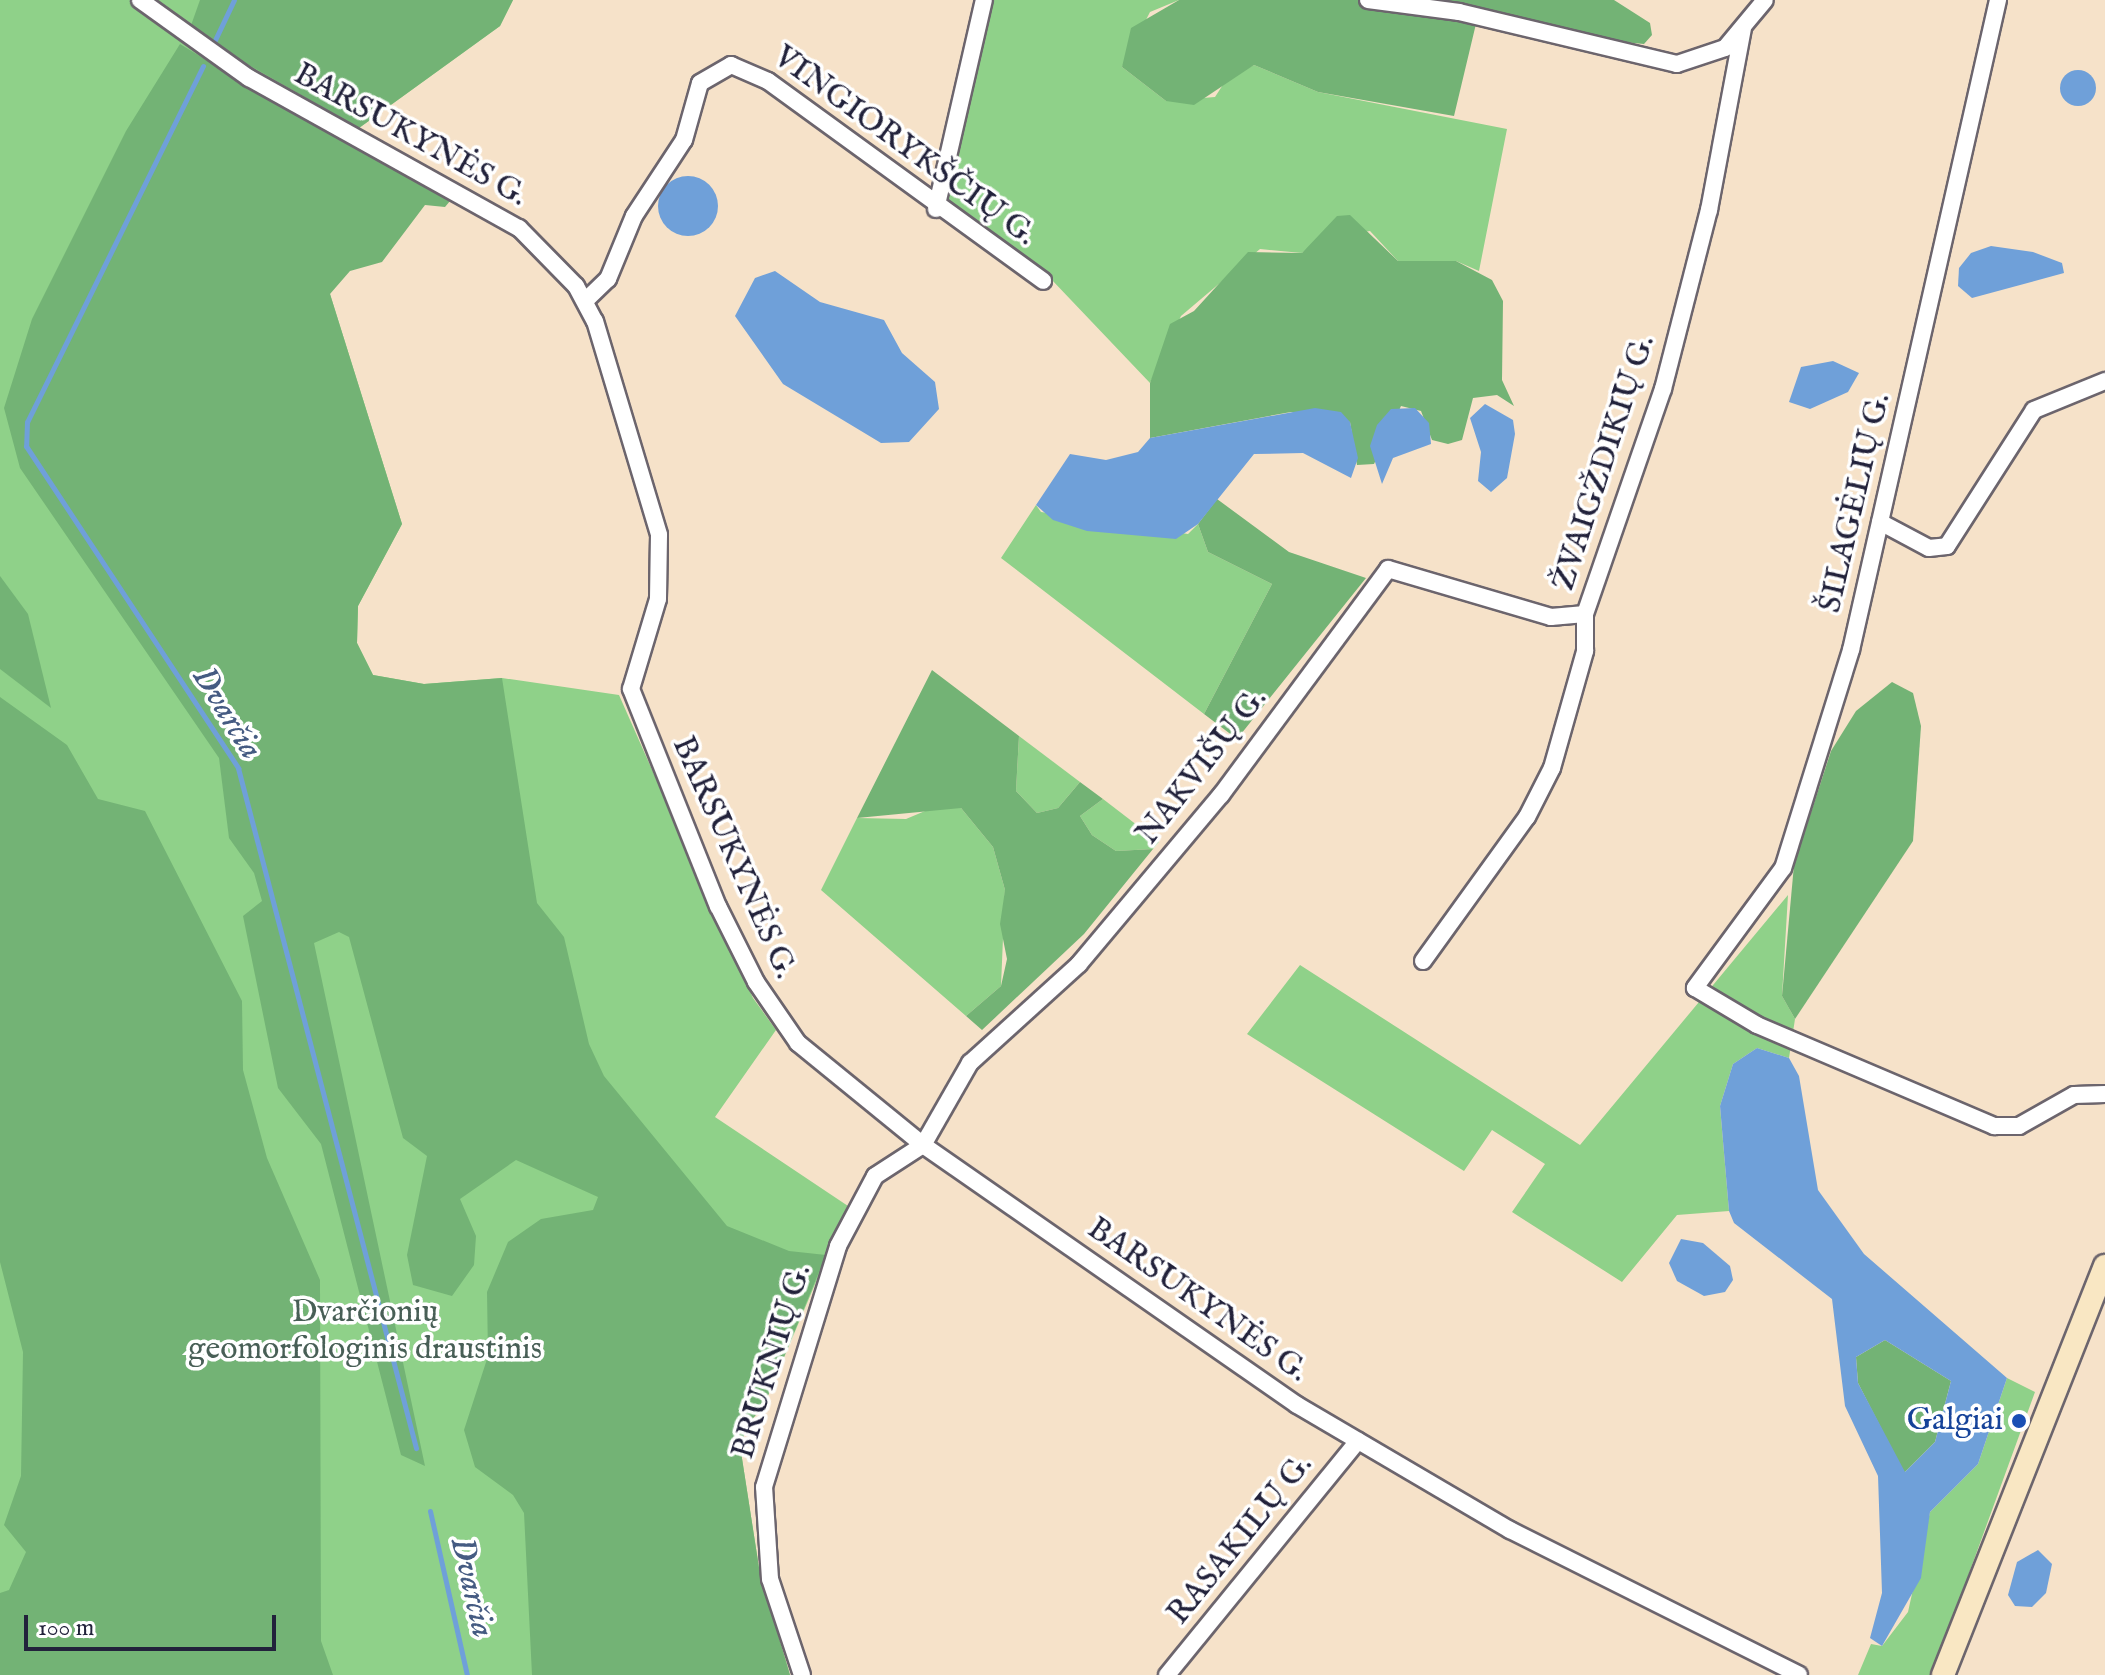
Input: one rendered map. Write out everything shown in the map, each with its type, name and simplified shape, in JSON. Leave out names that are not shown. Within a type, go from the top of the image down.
[{"type":"main road","points":[[1943,1675],[2105,1266]]},
{"type":"street","name":"BARSUKYNĖS G.","points":[[140,0],[249,78],[519,228],[585,301],[659,535],[658,599],[631,689],[642,725],[718,906],[776,1016],[834,1075],[923,1145],[1358,1441],[1510,1530],[1799,1675]]},
{"type":"street","points":[[936,209],[984,0]]},
{"type":"street","points":[[1368,0],[1459,12],[1677,64],[1708,59],[1743,29]]},
{"type":"street","name":"ŽVAIGŽDIKIŲ G.","points":[[1423,961],[1541,794],[1585,651],[1585,614],[1663,389],[1709,210],[1743,29],[1765,0]]},
{"type":"street","name":"ŠILAGĖLIŲ G.","points":[[1998,0],[1851,650],[1783,868],[1695,988],[1757,1025],[1994,1126],[2019,1126],[2074,1095],[2105,1094]]},
{"type":"street","name":"VINGIORYKŠČIŲ G.","points":[[585,301],[608,279],[634,216],[684,140],[700,83],[719,66],[742,67],[768,81],[936,209],[1043,281]]},
{"type":"street","points":[[1880,522],[1929,548],[1947,546],[2034,410],[2105,381]]},
{"type":"street","name":"NAKVIŠŲ G.","points":[[923,1145],[970,1063],[1100,940],[1221,795],[1388,569],[1551,617],[1585,614]]},
{"type":"street","name":"BRUKNIŲ G.","points":[[802,1675],[770,1579],[764,1487],[789,1389],[856,1204],[875,1176],[923,1145]]},
{"type":"street","name":"RASAKILŲ G.","points":[[1167,1675],[1358,1441]]},
{"type":"green space","name":"Dvarčionių geomorfologinis draustinis","points":[[0,0],[513,0],[500,26],[359,128],[330,294],[402,524],[358,606],[357,643],[373,675],[424,684],[502,678],[619,695],[753,998],[776,1030],[715,1117],[848,1206],[764,1405],[745,1428],[741,1452],[760,1574],[790,1675],[0,1675]]},
{"type":"green space","points":[[200,0],[513,0],[500,26],[359,128],[189,31]]},
{"type":"green space","points":[[979,0],[1179,0],[1150,12],[1122,67],[1166,101],[1215,97],[1228,77],[1254,65],[1318,92],[1507,129],[1479,271],[1456,261],[1398,261],[1370,231],[1319,239],[1302,253],[1260,249],[1181,316],[1150,383],[1051,279],[930,194]]},
{"type":"green space","points":[[1179,0],[1614,0],[1650,23],[1652,35],[1644,44],[1623,42],[1480,7],[1454,116],[1318,92],[1254,65],[1194,105],[1166,101],[1122,67],[1131,28]]},
{"type":"green space","points":[[180,44],[288,110],[455,195],[445,207],[425,205],[382,262],[350,271],[330,294],[402,524],[358,606],[357,643],[373,675],[424,684],[502,678],[537,903],[564,937],[589,1044],[604,1076],[727,1226],[789,1251],[826,1255],[764,1405],[745,1428],[741,1452],[760,1574],[790,1675],[532,1675],[524,1513],[513,1495],[475,1467],[464,1430],[488,1356],[487,1292],[508,1242],[541,1219],[593,1210],[598,1197],[516,1160],[460,1199],[476,1236],[474,1265],[452,1296],[413,1285],[407,1255],[427,1156],[403,1138],[349,937],[339,932],[314,943],[425,1466],[401,1455],[321,1144],[278,1088],[243,916],[262,901],[254,873],[229,838],[219,758],[20,468],[4,408],[32,319],[126,131]]},
{"type":"green space","points":[[1350,215],[1398,261],[1456,261],[1492,280],[1503,301],[1502,380],[1514,406],[1497,395],[1473,398],[1462,440],[1448,444],[1432,440],[1421,411],[1401,406],[1374,464],[1357,465],[1350,422],[1291,412],[1150,438],[1150,383],[1170,324],[1194,311],[1248,252],[1302,253],[1337,216]]},
{"type":"green space","points":[[1217,499],[1289,552],[1366,578],[1237,739],[1204,714],[1272,584],[1208,552],[1198,524]]},
{"type":"green space","points":[[1036,505],[1041,512],[1188,534],[1198,524],[1208,552],[1272,584],[1204,714],[1001,558]]},
{"type":"green space","points":[[0,576],[28,614],[51,708],[0,669]]},
{"type":"green space","points":[[932,670],[1019,736],[1016,791],[1037,813],[1058,808],[1080,782],[1103,799],[1080,816],[1092,835],[1116,851],[1153,849],[1084,934],[982,1030],[966,1016],[1001,986],[1007,959],[1000,924],[1005,890],[993,847],[961,808],[857,818]]},
{"type":"green space","points":[[1892,682],[1913,693],[1921,726],[1913,841],[1795,1019],[1782,996],[1794,865],[1831,751],[1856,711]]},
{"type":"green space","points":[[0,697],[67,745],[98,799],[145,811],[242,1001],[243,1070],[267,1158],[320,1280],[321,1641],[333,1675],[0,1675],[0,1593],[9,1590],[26,1552],[4,1525],[21,1476],[23,1352],[0,1262]]},
{"type":"green space","points":[[1019,736],[1080,782],[1058,808],[1037,813],[1016,791]]},
{"type":"green space","points":[[1103,799],[1159,842],[1153,849],[1116,851],[1092,835],[1080,816]]},
{"type":"green space","points":[[937,806],[961,808],[993,847],[1005,890],[1001,986],[966,1016],[821,890],[857,818],[906,819]]},
{"type":"green space","points":[[1788,895],[1782,996],[1795,1019],[1789,1058],[1757,1048],[1733,1064],[1720,1106],[1729,1211],[1677,1215],[1622,1282],[1512,1212],[1545,1164],[1492,1130],[1464,1171],[1247,1034],[1300,965],[1580,1145]]},
{"type":"green space","points":[[1885,1340],[1951,1381],[1935,1442],[1904,1473],[1858,1383],[1856,1357]]},
{"type":"green space","points":[[2007,1378],[2035,1392],[1932,1675],[1858,1675],[1871,1644],[1882,1646],[1908,1612],[1930,1512],[1978,1464]]},
{"type":"water","points":[[2078,70],[2091,75],[2096,88],[2091,101],[2078,106],[2065,101],[2060,88],[2065,75]]},
{"type":"water","points":[[688,176],[700,178],[709,185],[716,194],[716,218],[709,227],[700,234],[688,236],[676,234],[667,227],[660,218],[658,206],[660,194],[667,185],[676,178]]},
{"type":"water","points":[[1991,246],[2033,252],[2062,263],[2064,273],[1972,298],[1958,286],[1959,268],[1971,253]]},
{"type":"water","points":[[775,271],[820,302],[884,320],[902,353],[935,382],[939,409],[909,442],[881,443],[783,384],[735,316],[755,278]]},
{"type":"water","points":[[1833,361],[1859,373],[1848,392],[1810,409],[1789,402],[1801,367]]},
{"type":"water","points":[[1485,404],[1513,420],[1515,434],[1507,478],[1491,492],[1478,481],[1481,452],[1470,418]]},
{"type":"water","points":[[1315,408],[1341,412],[1350,422],[1358,458],[1351,478],[1303,453],[1254,454],[1198,524],[1176,539],[1087,531],[1053,520],[1036,505],[1070,454],[1106,460],[1138,452],[1150,438]]},
{"type":"water","points":[[1415,408],[1429,423],[1431,444],[1393,458],[1382,484],[1370,446],[1377,425],[1391,409]]},
{"type":"water","points":[[1757,1048],[1789,1058],[1799,1076],[1818,1190],[1864,1254],[2007,1378],[1978,1464],[1930,1512],[1921,1578],[1882,1646],[1870,1638],[1882,1593],[1878,1476],[1845,1406],[1832,1299],[1734,1223],[1729,1211],[1720,1106],[1733,1064]],"holes":[[[1885,1340],[1951,1381],[1935,1442],[1905,1472],[1858,1383],[1856,1357]]]},
{"type":"water","points":[[1681,1239],[1703,1243],[1730,1266],[1733,1280],[1725,1292],[1704,1296],[1677,1281],[1669,1263]]},
{"type":"water","points":[[2038,1550],[2052,1564],[2046,1593],[2032,1607],[2015,1606],[2008,1595],[2017,1562]]},
{"type":"waterway","name":"Dvarčia","points":[[215,40],[234,0]]},
{"type":"waterway","name":"Dvarčia","points":[[203,66],[27,422],[26,446],[238,768],[416,1448]]},
{"type":"waterway","name":"Dvarčia","points":[[430,1511],[467,1675]]},
{"type":"place","name":"Galgiai","points":[[2019,1421]]}]
